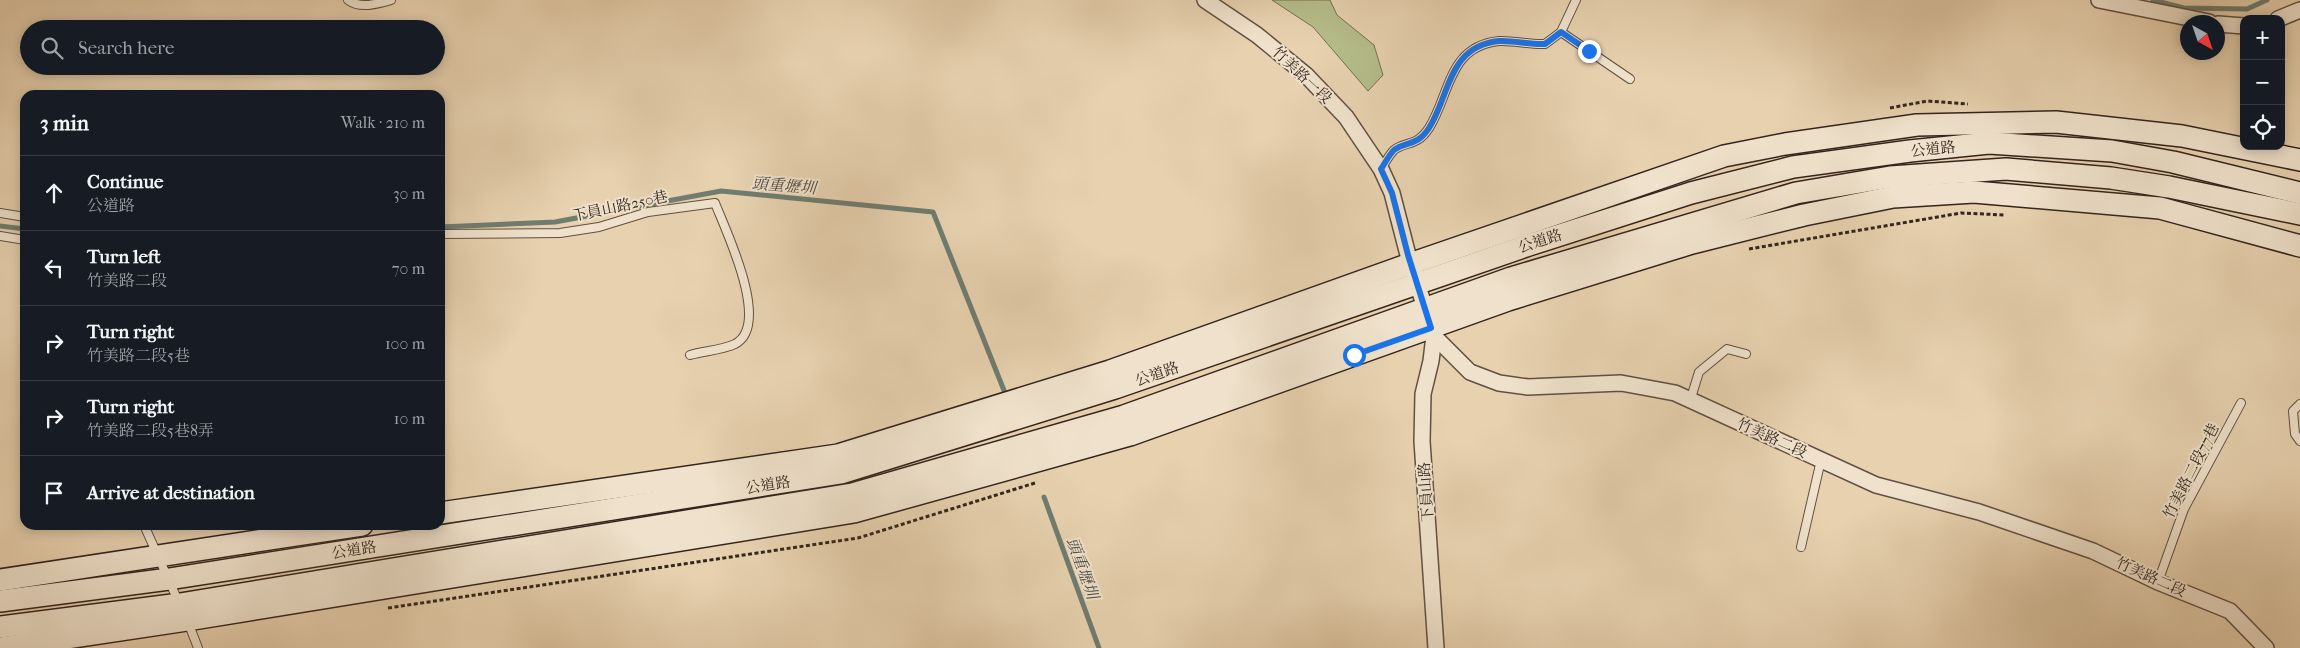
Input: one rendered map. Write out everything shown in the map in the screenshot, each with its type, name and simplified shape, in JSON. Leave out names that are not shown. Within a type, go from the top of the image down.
[{"type":"street","name":"竹美路一段","points":[[1205,0],[1257,35],[1306,75],[1346,117],[1381,169]]},
{"type":"street","points":[[2099,0],[2180,16]]},
{"type":"street","points":[[2285,16],[2300,10]]},
{"type":"street","points":[[2225,25],[2240,26]]},
{"type":"street","name":"公道路","points":[[0,601],[169,579],[841,473],[1115,388],[1724,156],[1785,144],[1917,124],[2056,122],[2182,136],[2300,160]]},
{"type":"street","name":"公道路","points":[[445,512],[838,455],[1110,371],[1413,274],[1529,245],[1691,193],[1793,167],[1910,151],[1989,143],[2112,151],[2173,162],[2300,193]]},
{"type":"street","name":"竹美路二段","points":[[1381,169],[1392,193],[1413,274],[1430,324],[1470,372],[1499,383],[1528,387],[1621,383],[1675,393],[1876,485],[1979,512],[2093,551],[2158,582],[2230,611],[2266,648]]},
{"type":"street","name":"公道路","points":[[1430,324],[1511,278],[1796,193],[1890,177],[2006,170],[2101,178],[2169,187],[2300,214]]},
{"type":"street","name":"公道路","points":[[0,648],[183,612],[852,494],[1124,416],[1692,243],[1804,214],[1893,197],[1974,192],[2160,208],[2300,246]]},
{"type":"street","name":"下員山路","points":[[1430,324],[1422,394],[1422,441],[1436,648]]},
{"type":"street","name":"公道路","points":[[0,580],[328,530]]},
{"type":"street","name":"公道路","points":[[0,627],[183,612]]},
{"type":"lane","points":[[348,0],[353,4],[371,5],[391,0]]},
{"type":"lane","points":[[1381,169],[1395,149],[1420,139],[1429,128],[1459,62],[1470,51],[1487,43],[1501,41],[1545,44],[1561,32],[1576,0]]},
{"type":"lane","points":[[1561,32],[1630,79]]},
{"type":"lane","name":"下員山路250巷","points":[[445,234],[560,233],[599,227],[648,212],[715,203],[736,252],[741,272],[748,312],[746,330],[736,343],[690,355]]},
{"type":"lane","points":[[0,213],[20,216]]},
{"type":"lane","points":[[0,236],[20,239]]},
{"type":"lane","points":[[1690,400],[1699,372],[1727,348],[1746,354]]},
{"type":"lane","name":"竹美路二段77巷","points":[[2158,582],[2184,509],[2241,403]]},
{"type":"lane","points":[[2300,404],[2293,411],[2295,434],[2300,441]]},
{"type":"lane","points":[[1801,547],[1821,460]]},
{"type":"lane","points":[[146,530],[198,648]]},
{"type":"green space","points":[[1272,0],[1330,0],[1337,15],[1374,45],[1383,75],[1368,91],[1313,27]]},
{"type":"waterway","points":[[2153,0],[2184,8],[2247,9],[2267,0]]},
{"type":"waterway","name":"頭重壢圳","points":[[445,227],[555,222],[721,191],[933,212],[1005,393]]},
{"type":"waterway","name":"頭重壢圳","points":[[0,226],[20,228]]},
{"type":"waterway","name":"頭重壢圳","points":[[1044,497],[1099,648]]},
{"type":"route","points":[[1354,355],[1431,328],[1408,255],[1392,193],[1381,169],[1395,149],[1408,146],[1420,139],[1429,128],[1459,62],[1470,51],[1487,43],[1501,41],[1531,45],[1545,44],[1561,32],[1589,51]]}]
